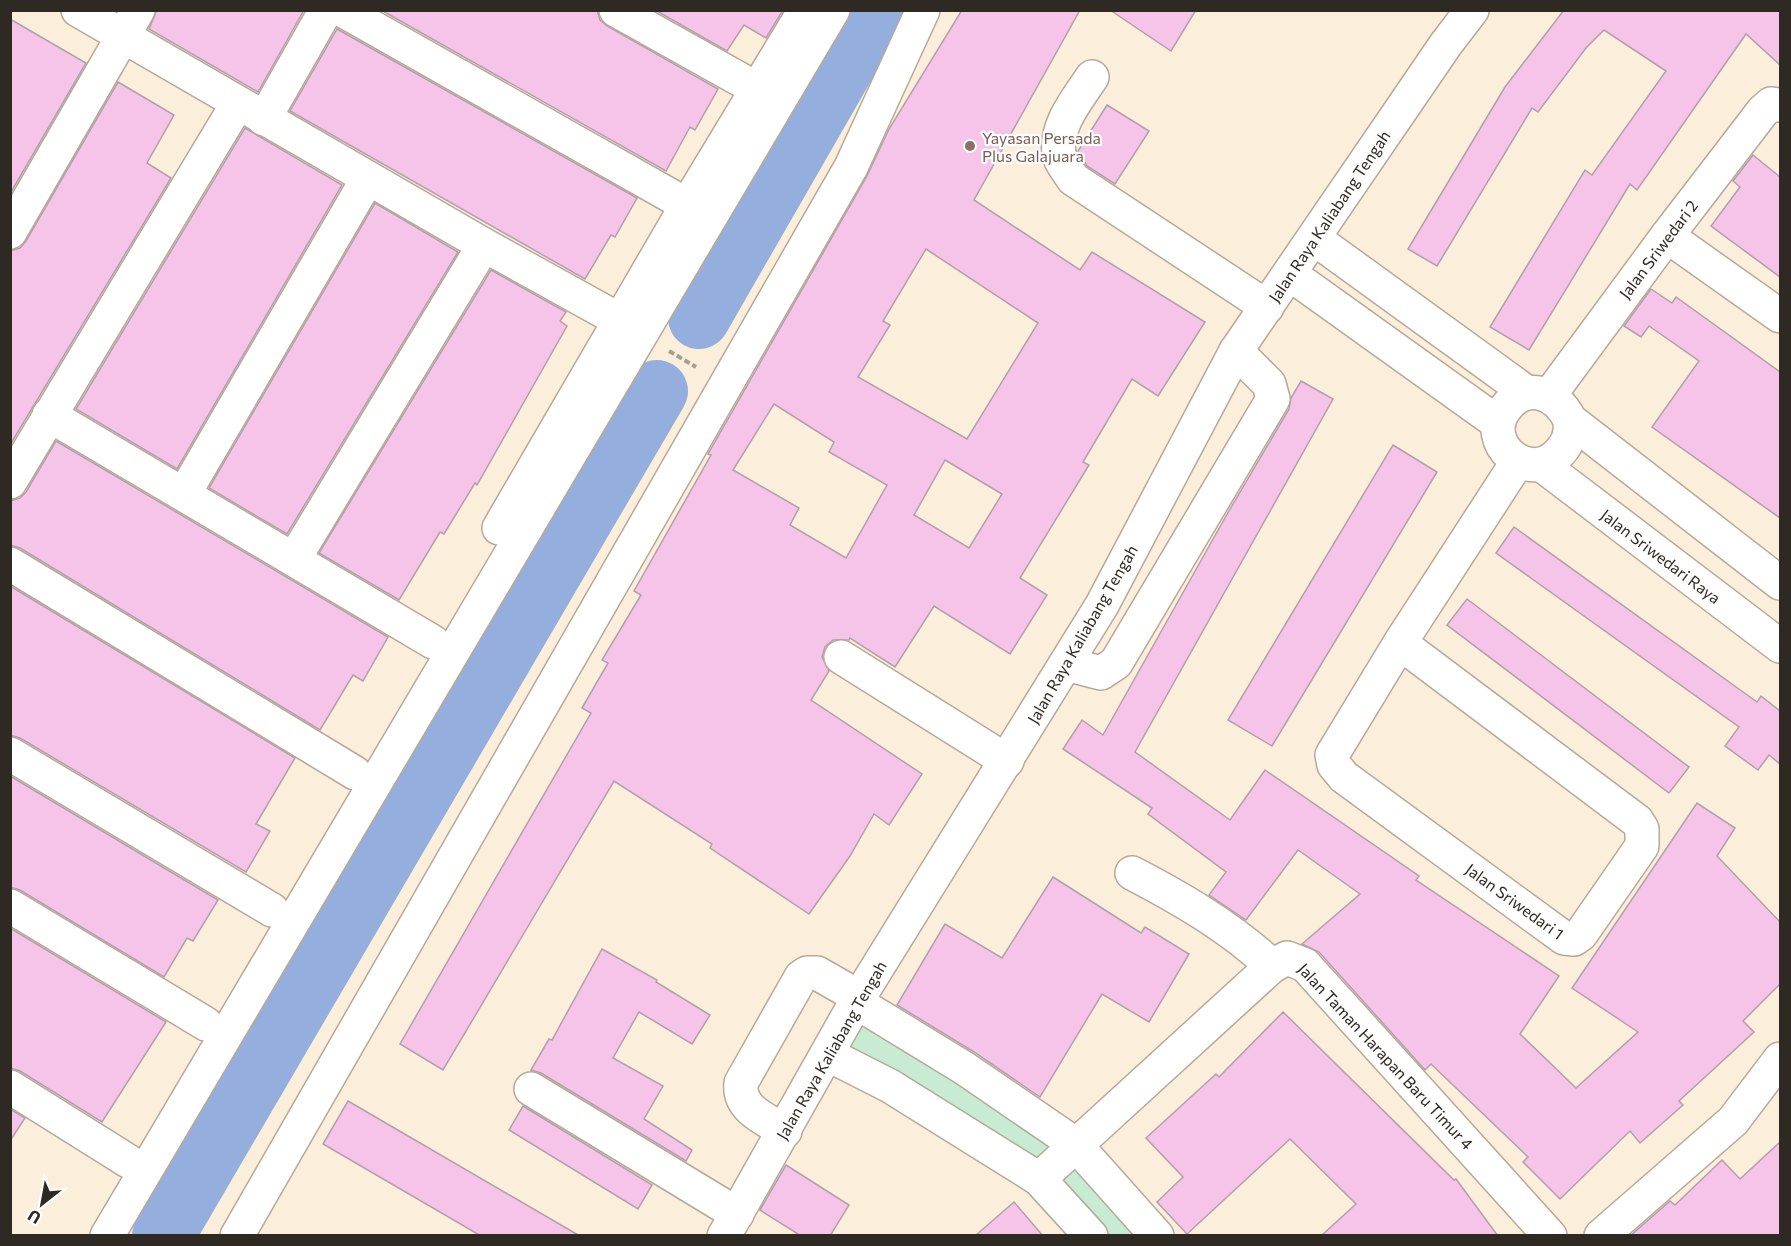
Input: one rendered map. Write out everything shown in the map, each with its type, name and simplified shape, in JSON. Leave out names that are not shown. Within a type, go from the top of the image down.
[{"type":"street","points":[[78,10],[130,23],[251,111],[621,321]]},
{"type":"street","points":[[10,482],[49,415],[251,111],[326,10]]},
{"type":"street","points":[[342,10],[687,205]]},
{"type":"street","points":[[616,10],[759,90]]},
{"type":"street","points":[[83,1236],[687,205],[759,90],[805,10]]},
{"type":"street","points":[[107,1236],[833,10]]},
{"type":"street","points":[[237,1236],[851,167],[923,10]]},
{"type":"street","name":"Jalan Raya Kaliabang Tengah","points":[[730,1225],[857,1000],[1102,605],[1236,351],[1315,239],[1446,44],[1472,10]]},
{"type":"street","points":[[10,232],[130,23]]},
{"type":"street","points":[[1092,77],[1063,122],[1059,140],[1059,157],[1073,179],[1267,307]]},
{"type":"street","name":"Jalan Sriwedari 2","points":[[1548,403],[1667,236],[1776,105]]},
{"type":"street","points":[[184,494],[368,178]]},
{"type":"street","points":[[1667,236],[1780,316]]},
{"type":"street","points":[[1315,239],[1548,403],[1780,583]]},
{"type":"street","points":[[294,559],[484,245]]},
{"type":"street","points":[[1290,274],[1498,423]]},
{"type":"street","points":[[1066,664],[1101,673],[1116,663],[1273,399],[1269,384],[1236,351]]},
{"type":"street","points":[[1513,398],[1548,403],[1570,438],[1566,446],[1530,463],[1502,444],[1498,423],[1513,398]]},
{"type":"street","points":[[49,415],[433,642]]},
{"type":"street","name":"Jalan Sriwedari 1","points":[[1400,643],[1637,821],[1642,829],[1642,846],[1581,934],[1574,939],[1564,938],[1344,777],[1334,765],[1332,755],[1400,643],[1530,463]]},
{"type":"street","name":"Jalan Sriwedari Raya","points":[[1530,463],[1780,646]]},
{"type":"street","points":[[10,564],[355,773]]},
{"type":"street","points":[[841,657],[1007,761]]},
{"type":"street","points":[[10,754],[272,910]]},
{"type":"street","points":[[1132,873],[1187,902],[1251,946],[1272,966]]},
{"type":"street","points":[[10,906],[206,1024]]},
{"type":"street","name":"Jalan Taman Harapan Baru Timur 4","points":[[1039,1179],[1272,966],[1287,958],[1305,965],[1550,1236]]},
{"type":"street","points":[[785,1131],[744,1105],[740,1093],[741,1083],[801,977],[807,973],[817,973],[1076,1144],[1157,1236]]},
{"type":"street","points":[[828,1055],[899,1092],[1039,1179],[1091,1236]]},
{"type":"street","points":[[1600,1236],[1733,1121],[1780,1059]]},
{"type":"street","points":[[10,1087],[128,1161]]},
{"type":"street","points":[[531,1089],[730,1225]]},
{"type":"path","points":[[663,347],[705,372]]},
{"type":"green space","points":[[856,1002],[1075,1144],[1157,1235],[1090,1235],[1039,1179],[829,1055]]},
{"type":"building","points":[[157,10],[304,10],[258,92],[149,29]]},
{"type":"building","points":[[381,10],[597,10],[600,20],[607,26],[718,89],[695,130],[690,127],[666,171]]},
{"type":"building","points":[[655,10],[783,10],[766,38],[744,25],[727,51]]},
{"type":"building","points":[[962,10],[1080,10],[974,200],[1080,270],[1092,252],[1205,322],[1158,396],[1132,379],[1083,462],[1089,465],[1020,578],[1047,595],[1010,654],[934,606],[895,667],[850,638],[849,640],[833,640],[825,647],[822,657],[829,671],[811,700],[922,774],[889,825],[874,814],[850,856],[809,914],[710,848],[712,844],[614,781],[443,1070],[400,1044],[591,713],[582,708],[608,663],[602,660],[641,595],[634,591],[711,455],[708,454],[867,176],[889,129]],"holes":[[[926,249],[1038,323],[967,439],[858,377],[890,325],[883,321]],[[774,404],[834,442],[829,452],[887,485],[846,558],[790,525],[799,508],[733,470]],[[945,460],[1002,494],[969,548],[914,515]]]},
{"type":"building","points":[[1110,10],[1196,10],[1171,51]]},
{"type":"building","points":[[1564,10],[1780,10],[1780,65],[1746,34],[1637,190],[1630,184],[1529,350],[1490,327],[1585,170],[1592,175],[1666,71],[1604,30],[1586,48],[1538,112],[1532,108],[1437,266],[1408,249],[1505,87]]},
{"type":"building","points":[[10,19],[86,63],[10,194]]},
{"type":"building","points":[[337,29],[637,198],[615,237],[611,235],[585,279],[290,111]]},
{"type":"building","points":[[118,82],[174,115],[147,163],[171,178],[10,445],[10,251],[20,248],[26,241]]},
{"type":"building","points":[[1107,105],[1149,131],[1115,184],[1087,166],[1078,151]]},
{"type":"building","points":[[245,128],[342,185],[177,469],[76,409]]},
{"type":"building","points":[[1753,155],[1780,177],[1780,277],[1711,226],[1740,187],[1733,181]]},
{"type":"building","points":[[375,203],[458,252],[287,534],[209,488]]},
{"type":"building","points":[[491,270],[566,312],[560,321],[567,326],[477,485],[475,483],[444,534],[440,532],[399,600],[319,553]]},
{"type":"building","points":[[1651,289],[1672,303],[1676,297],[1780,372],[1780,518],[1652,427],[1699,361],[1649,326],[1641,337],[1624,326]]},
{"type":"building","points":[[1301,381],[1333,399],[1135,752],[1230,820],[1265,770],[1419,876],[1416,880],[1559,976],[1520,1034],[1576,1088],[1638,1032],[1572,988],[1697,803],[1735,828],[1717,856],[1780,922],[1780,984],[1743,1021],[1754,1032],[1679,1101],[1683,1105],[1640,1143],[1630,1131],[1560,1199],[1523,1162],[1528,1157],[1431,1064],[1425,1070],[1319,952],[1302,944],[1360,894],[1298,850],[1246,920],[1209,895],[1226,872],[1148,814],[1152,808],[1063,749],[1082,720],[1103,735],[1289,409],[1291,398]]},
{"type":"building","points":[[56,441],[388,637],[363,681],[353,675],[320,730],[20,548],[10,545],[10,501],[20,498],[26,492]]},
{"type":"building","points":[[1393,445],[1437,472],[1272,746],[1228,720]]},
{"type":"building","points":[[1514,527],[1757,702],[1761,696],[1780,711],[1780,764],[1769,755],[1758,770],[1725,746],[1739,727],[1496,553]]},
{"type":"building","points":[[10,586],[295,758],[256,824],[270,831],[246,872],[20,738],[10,735]]},
{"type":"building","points":[[1467,599],[1689,767],[1669,793],[1447,625]]},
{"type":"building","points":[[10,776],[218,900],[193,941],[187,938],[164,977],[20,890],[10,887]]},
{"type":"building","points":[[1053,877],[1141,933],[1145,927],[1189,954],[1149,1022],[1102,994],[1040,1097],[974,1052],[897,1005],[945,924],[1002,958]]},
{"type":"building","points":[[10,928],[166,1022],[102,1122],[20,1071],[10,1068]]},
{"type":"building","points":[[602,949],[657,980],[656,982],[710,1015],[692,1044],[639,1012],[613,1058],[663,1086],[644,1119],[692,1150],[686,1161],[541,1073],[531,1070],[549,1039],[552,1040]]},
{"type":"building","points":[[1283,1012],[1454,1180],[1456,1179],[1498,1236],[1321,1236],[1356,1204],[1290,1139],[1187,1234],[1157,1202],[1183,1177],[1146,1138],[1216,1074],[1219,1077]]},
{"type":"building","points":[[348,1101],[580,1236],[481,1236],[323,1144]]},
{"type":"building","points":[[523,1106],[652,1185],[638,1209],[509,1130]]},
{"type":"building","points":[[10,1109],[25,1118],[10,1141]]},
{"type":"building","points":[[1780,1142],[1780,1236],[1630,1236],[1670,1201],[1675,1205],[1722,1160],[1740,1179]]},
{"type":"building","points":[[786,1165],[849,1205],[830,1236],[801,1236],[760,1210]]},
{"type":"building","points":[[1014,1202],[1043,1236],[975,1236]]},
{"type":"waterway","points":[[699,318],[876,10]]},
{"type":"waterway","points":[[163,1236],[657,391]]},
{"type":"place","name":"Yayasan Persada Plus Galajuara","points":[[970,146]]}]
